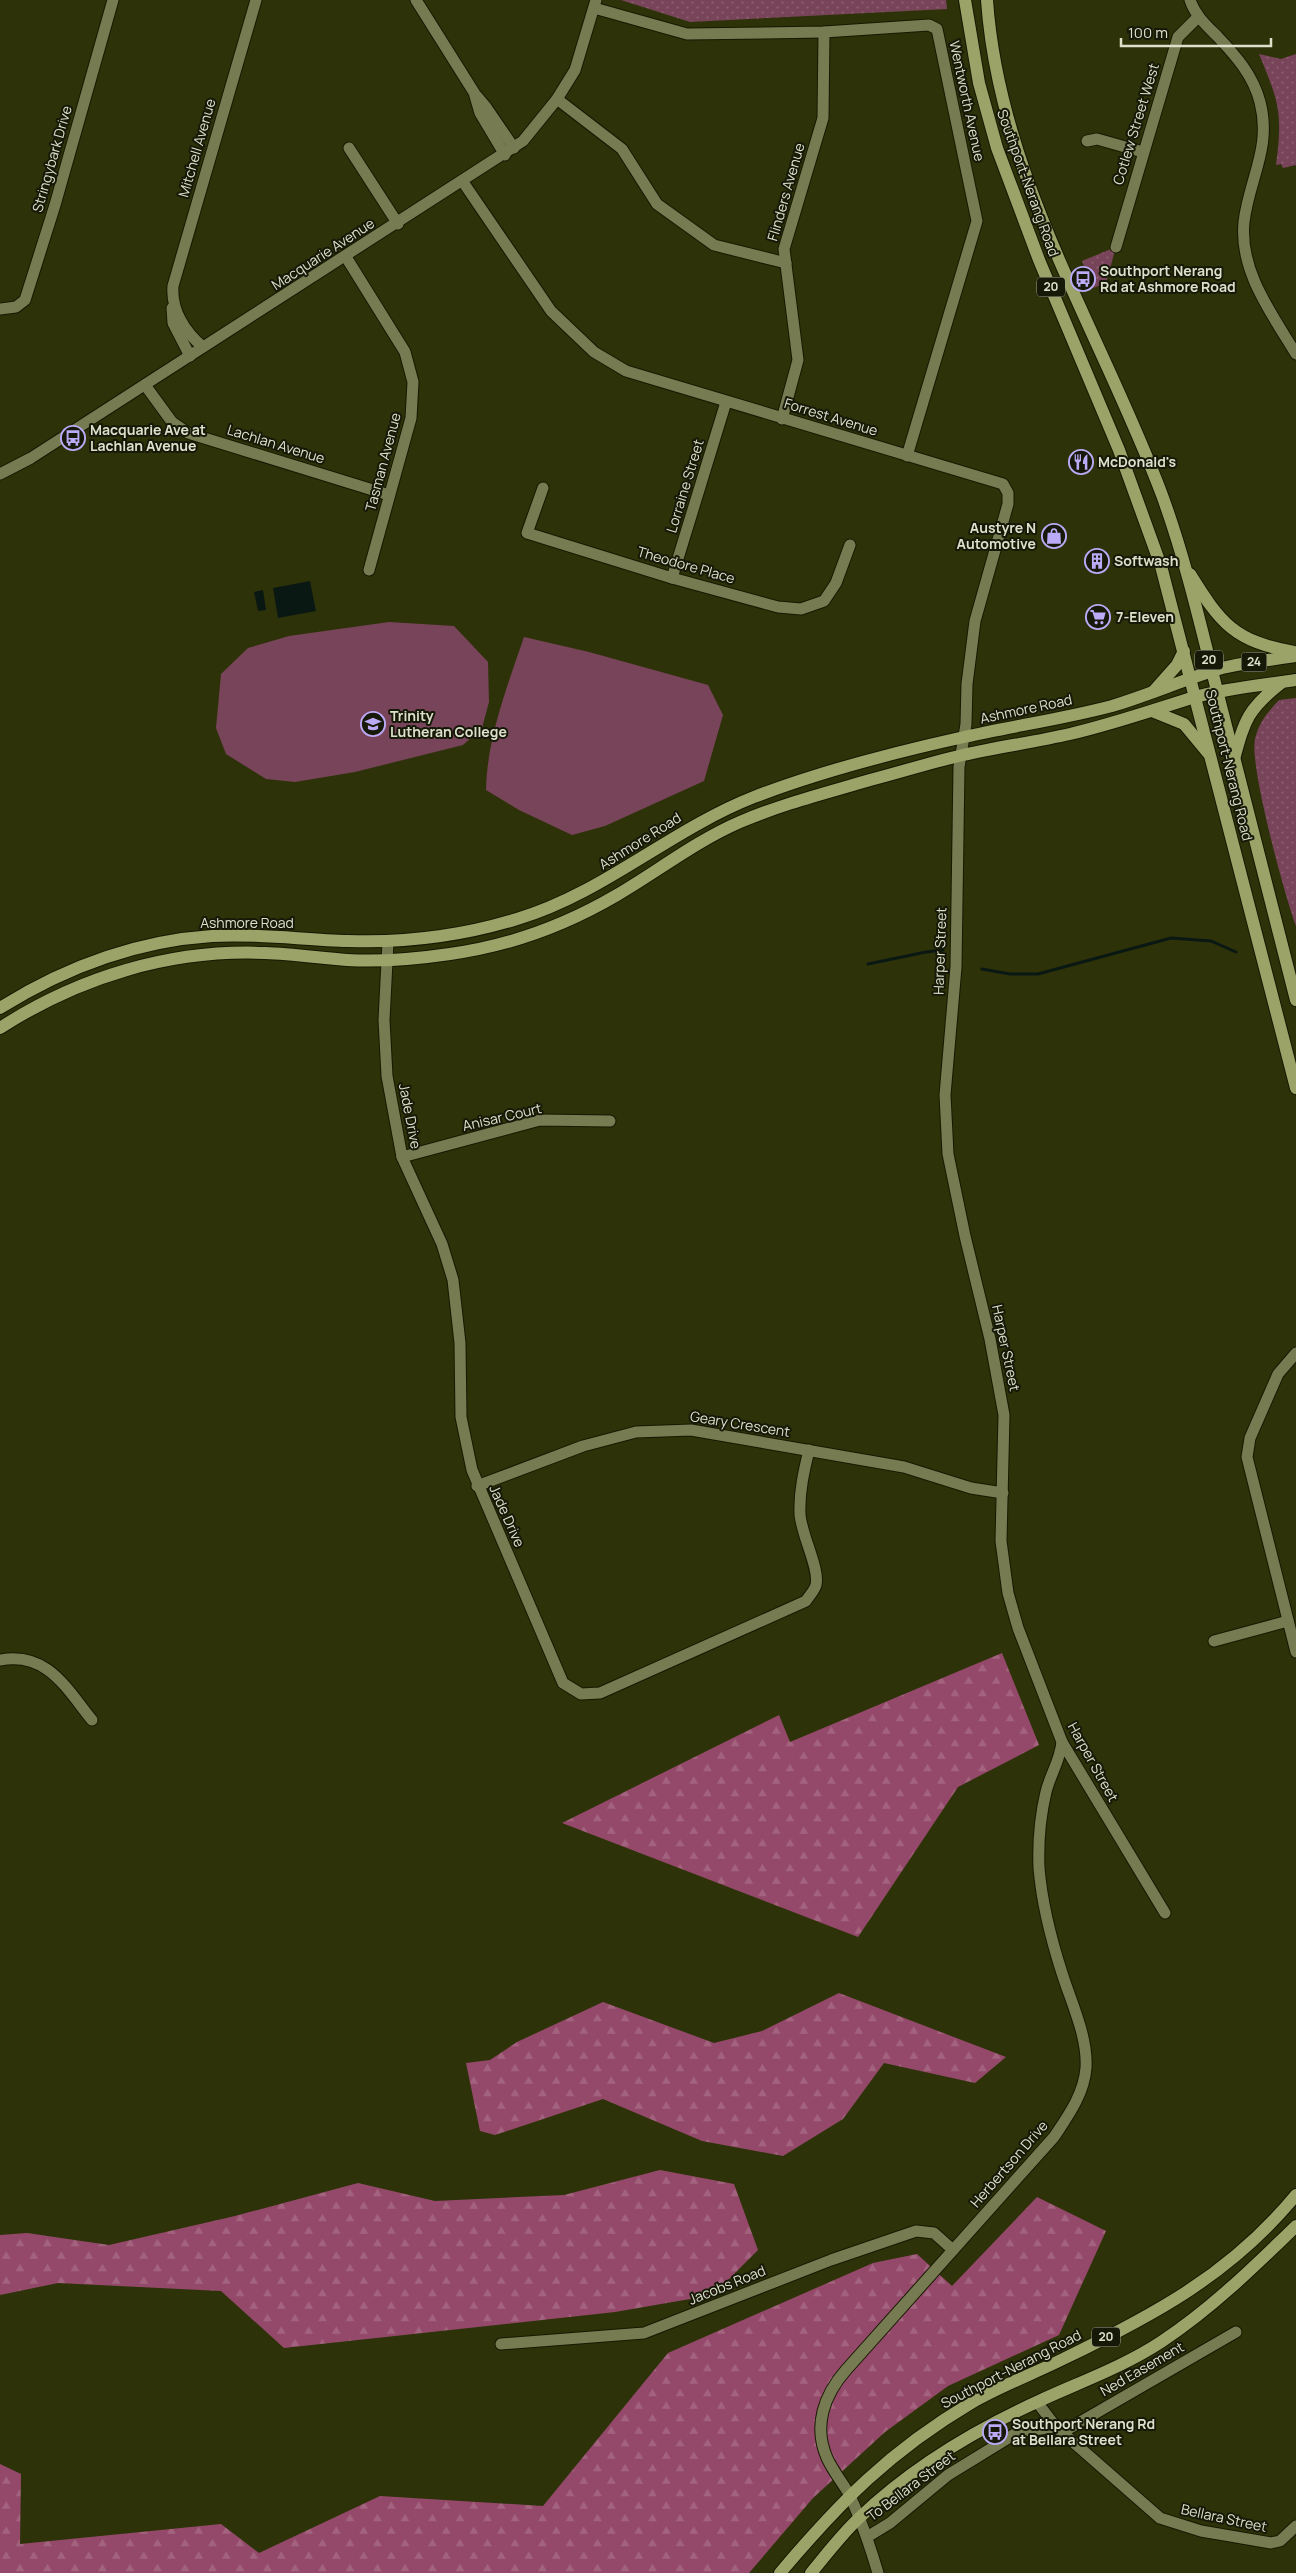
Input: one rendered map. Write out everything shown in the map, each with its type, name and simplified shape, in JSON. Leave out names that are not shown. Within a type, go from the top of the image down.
[{"type":"main road","name":"Southport-Nerang Road","points":[[965,0],[979,83],[997,148],[1039,260],[1136,493],[1162,566],[1296,1088]]},
{"type":"main road","name":"Southport-Nerang Road","points":[[987,0],[997,76],[1021,162],[1162,496],[1212,671],[1296,1000]]},
{"type":"main road","points":[[1182,561],[1208,603],[1236,633],[1263,645],[1296,654]]},
{"type":"main road","points":[[1153,692],[1177,665],[1184,651]]},
{"type":"main road","name":"Ashmore Road","points":[[0,1008],[44,982],[76,968],[126,951],[174,940],[237,935],[388,942],[430,939],[462,933],[543,911],[622,872],[694,824],[754,797],[894,754],[1111,706],[1212,671],[1296,654]]},
{"type":"main road","points":[[1234,760],[1245,722],[1251,710],[1262,698],[1290,681]]},
{"type":"main road","name":"24","points":[[1196,697],[1290,681]]},
{"type":"main road","points":[[0,1028],[43,1002],[97,979],[179,958],[211,954],[266,953],[350,960],[388,960],[450,954],[534,933],[595,907],[693,847],[740,822],[811,797],[961,755],[1064,736],[1152,712],[1196,697]]},
{"type":"main road","points":[[1152,712],[1184,724],[1212,758]]},
{"type":"main road","name":"Southport-Nerang Road","points":[[780,2573],[849,2495],[897,2452],[973,2402],[1129,2326],[1208,2279],[1252,2242],[1296,2195]]},
{"type":"main road","name":"20","points":[[811,2573],[858,2518],[919,2470],[968,2439],[1037,2402],[1112,2369],[1161,2342],[1238,2282],[1296,2226]]},
{"type":"street","name":"Stringybark Drive","points":[[0,309],[16,307],[25,300],[55,205],[113,0]]},
{"type":"street","name":"Mitchell Avenue","points":[[190,356],[173,322],[174,279],[256,0]]},
{"type":"street","points":[[416,0],[475,94],[480,113],[509,152]]},
{"type":"street","points":[[1190,0],[1198,17],[1242,63],[1258,96],[1263,115],[1264,143],[1246,211],[1244,243],[1249,268],[1259,291],[1296,354]]},
{"type":"street","name":"Wentworth Avenue","points":[[595,4],[687,34],[824,32],[929,25],[937,29],[977,221],[907,456]]},
{"type":"street","name":"Macquarie Avenue","points":[[0,474],[31,458],[398,224],[524,141],[557,99],[575,70],[595,4]]},
{"type":"street","name":"Cotlew Street West","points":[[1116,247],[1178,37],[1198,17]]},
{"type":"street","name":"Flinders Avenue","points":[[782,419],[798,360],[784,249],[823,118],[824,32]]},
{"type":"street","points":[[557,99],[622,149],[657,204],[714,245],[786,263]]},
{"type":"street","points":[[1087,141],[1097,139],[1143,152]]},
{"type":"street","points":[[349,148],[398,224]]},
{"type":"street","name":"Forrest Avenue","points":[[463,182],[551,311],[594,352],[626,371],[1003,484],[1008,493],[1008,504],[972,639],[961,755]]},
{"type":"street","name":"Tasman Avenue","points":[[346,257],[405,352],[413,382],[411,418],[369,570]]},
{"type":"street","name":"Mitchell Avenue","points":[[174,304],[189,332],[203,347]]},
{"type":"street","name":"Lachlan Avenue","points":[[145,385],[172,422],[188,433],[389,494]]},
{"type":"street","name":"Lorraine Street","points":[[672,578],[726,402]]},
{"type":"street","name":"Theodore Place","points":[[543,488],[527,534],[672,578],[778,606],[801,609],[824,601],[836,583],[850,545]]},
{"type":"street","name":"Harper Street","points":[[961,755],[956,967],[945,1095],[946,1135],[951,1174],[1000,1387],[1005,1444],[1001,1541],[1008,1592],[1018,1628],[1062,1742],[1165,1913]]},
{"type":"street","name":"Jade Drive","points":[[388,942],[384,1020],[387,1076],[402,1157],[434,1227],[453,1280],[460,1343],[461,1417],[478,1486],[563,1683],[581,1694],[600,1693],[806,1601],[816,1586],[817,1573],[805,1540],[800,1516],[800,1488],[809,1450]]},
{"type":"street","name":"Anisar Court","points":[[402,1157],[540,1120],[610,1121]]},
{"type":"street","points":[[1296,1353],[1278,1374],[1250,1438],[1247,1451],[1248,1464],[1296,1652]]},
{"type":"street","name":"Geary Crescent","points":[[478,1486],[584,1446],[636,1432],[691,1430],[904,1467],[971,1488],[1003,1493]]},
{"type":"street","points":[[1214,1641],[1288,1621]]},
{"type":"street","points":[[0,1660],[22,1659],[40,1664],[55,1675],[92,1720]]},
{"type":"street","name":"Herbertson Drive","points":[[878,2573],[867,2537],[849,2495],[827,2458],[822,2441],[821,2428],[826,2400],[831,2387],[1054,2137],[1070,2114],[1080,2092],[1086,2068],[1082,2040],[1049,1932],[1042,1900],[1039,1842],[1046,1791],[1060,1759],[1062,1742]]},
{"type":"street","name":"Jacobs Road","points":[[501,2344],[644,2332],[831,2260],[916,2231],[934,2233],[953,2250]]},
{"type":"street","name":"Ned Easement","points":[[1059,2430],[1236,2332]]},
{"type":"street","name":"Bellara Street","points":[[1037,2402],[1059,2430],[1160,2518],[1201,2531],[1271,2544],[1280,2541],[1296,2526]]},
{"type":"street","name":"To Bellara Street","points":[[867,2537],[890,2523],[948,2475],[1018,2432],[1059,2430]]},
{"type":"green space","points":[[1002,1653],[1039,1745],[958,1787],[858,1937],[562,1823],[779,1715],[790,1742]]},
{"type":"green space","points":[[839,1993],[1006,2057],[975,2083],[884,2063],[843,2119],[783,2156],[702,2141],[603,2099],[495,2135],[480,2131],[466,2063],[490,2060],[517,2042],[603,2002],[714,2043],[762,2031]]},
{"type":"green space","points":[[660,2170],[734,2184],[758,2250],[713,2295],[615,2312],[284,2348],[221,2291],[58,2283],[0,2295],[0,2235],[27,2233],[109,2245],[235,2216],[358,2183],[435,2201],[564,2195]]},
{"type":"green space","points":[[1037,2197],[1106,2231],[1059,2335],[948,2386],[885,2432],[813,2498],[749,2573],[0,2573],[0,2464],[21,2474],[20,2544],[221,2524],[259,2553],[380,2496],[543,2506],[668,2353],[873,2263],[917,2254],[952,2286]]},
{"type":"shaded area","points":[[621,0],[946,0],[947,9],[690,22]]},
{"type":"shaded area","points":[[1259,54],[1281,59],[1296,54],[1296,165],[1283,168],[1281,164],[1276,165],[1279,132],[1278,108]]},
{"type":"shaded area","points":[[1111,249],[1115,250],[1106,283],[1093,288],[1082,261]]},
{"type":"shaded area","points":[[310,581],[316,611],[278,618],[273,588]]},
{"type":"shaded area","points":[[263,590],[266,610],[258,611],[254,592]]},
{"type":"shaded area","points":[[389,622],[454,626],[488,662],[489,702],[482,728],[463,745],[355,772],[295,782],[266,779],[226,754],[216,728],[221,674],[248,648],[289,636]]},
{"type":"shaded area","points":[[524,637],[589,652],[708,685],[723,715],[704,781],[605,826],[572,835],[519,810],[486,790],[487,771],[494,732]]},
{"type":"shaded area","points":[[1296,698],[1296,926],[1284,888],[1262,802],[1257,775],[1255,739],[1261,722],[1279,700]]},
{"type":"waterway","points":[[982,969],[1010,974],[1038,974],[1171,938],[1211,941],[1236,952]]},
{"type":"waterway","points":[[868,964],[943,950]]},
{"type":"place","name":"Southport Nerang Rd at Ashmore Road","points":[[1083,279]]},
{"type":"place","name":"Macquarie Ave at Lachlan Avenue","points":[[73,438]]},
{"type":"place","name":"McDonald's","points":[[1081,462]]},
{"type":"place","name":"Austyre N Automotive","points":[[1054,536]]},
{"type":"place","name":"Softwash","points":[[1097,561]]},
{"type":"place","name":"7-Eleven","points":[[1098,617]]},
{"type":"place","name":"Trinity Lutheran College","points":[[373,724]]},
{"type":"place","name":"Southport Nerang Rd at Bellara Street","points":[[995,2432]]}]
